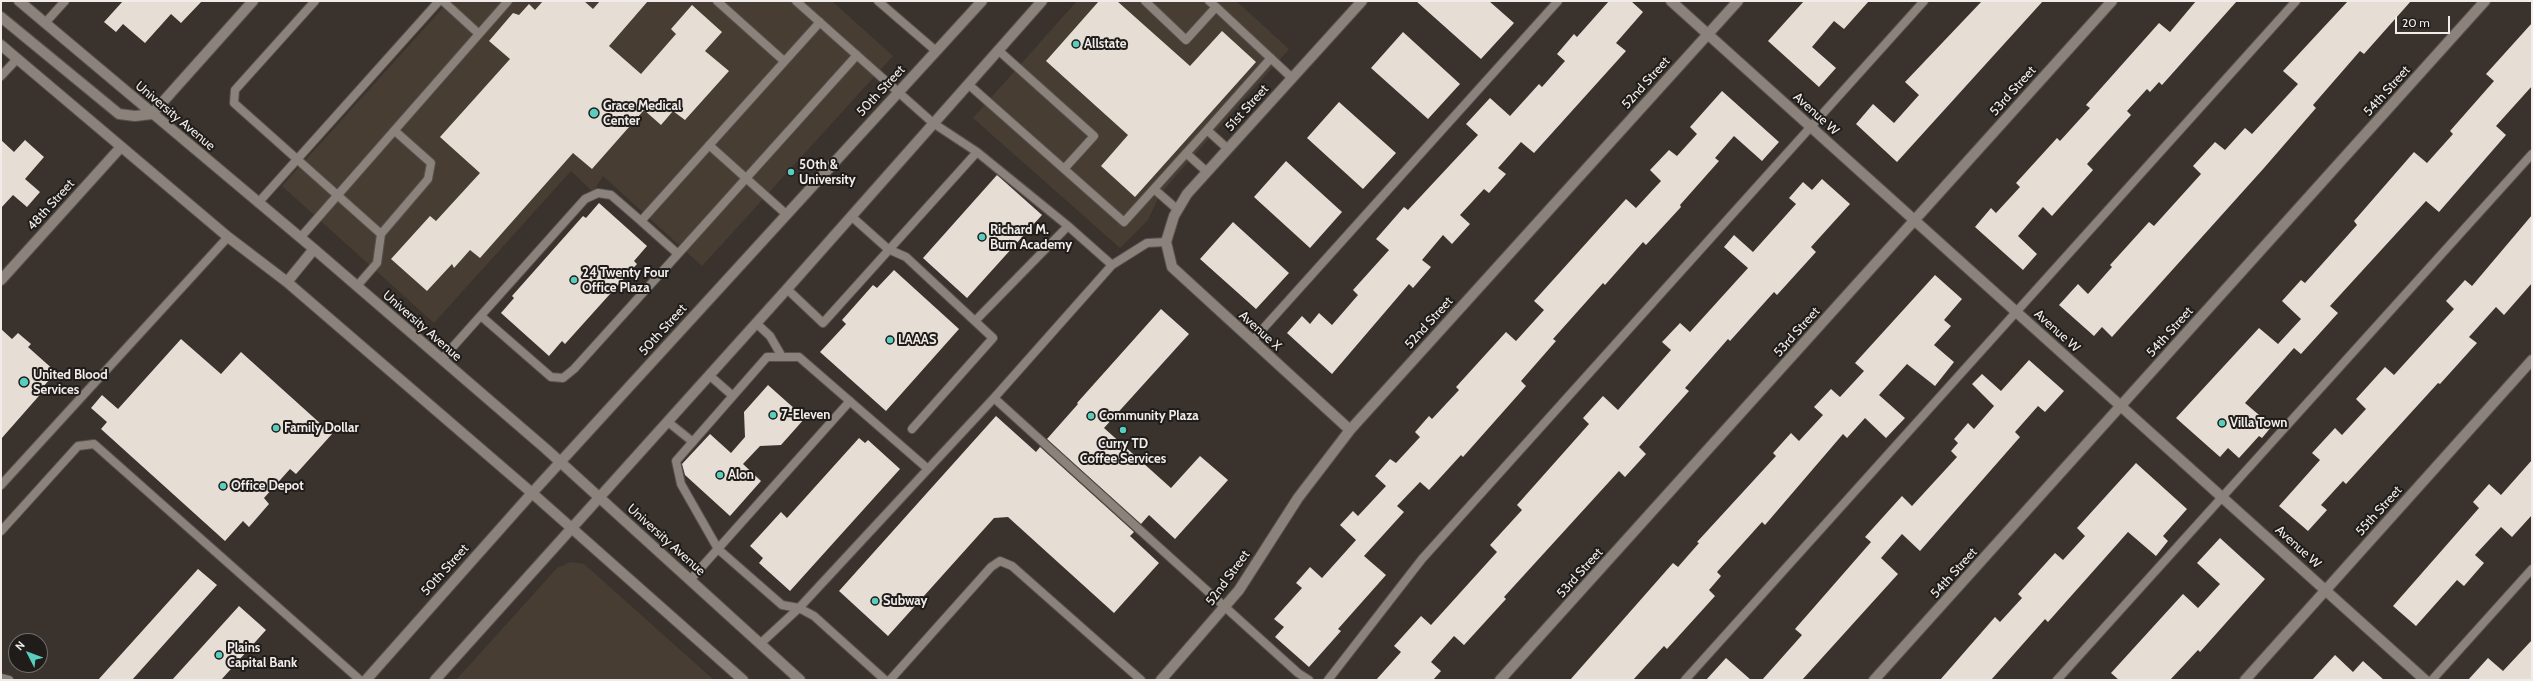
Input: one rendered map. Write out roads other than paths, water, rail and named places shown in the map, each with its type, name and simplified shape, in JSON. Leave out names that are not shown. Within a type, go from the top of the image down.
[{"type":"street","name":"University Avenue","points":[[19,1],[314,249],[442,359],[600,498],[800,680]]},
{"type":"street","points":[[1,18],[119,114],[134,116],[152,114],[253,1]]},
{"type":"street","name":"50th Street","points":[[366,680],[532,493],[898,91],[982,1]]},
{"type":"street","points":[[435,680],[787,289],[1042,1]]},
{"type":"street","name":"51st Street","points":[[1166,242],[1178,210],[1187,194],[1362,1]]},
{"type":"street","name":"Avenue W","points":[[1671,1],[2426,680]]},
{"type":"street","name":"52nd Street","points":[[1161,680],[1239,590],[1298,498],[1350,430],[1738,1]]},
{"type":"street","name":"53rd Street","points":[[1500,680],[2112,1]]},
{"type":"street","name":"54th Street","points":[[1874,680],[2122,407],[2484,1]]},
{"type":"street","points":[[1,45],[228,237],[287,282],[532,493],[743,680]]},
{"type":"street","name":"48th Street","points":[[1,280],[121,147]]},
{"type":"street","name":"Avenue X","points":[[1166,242],[1172,267],[1350,430]]},
{"type":"street","points":[[287,282],[314,249]]},
{"type":"street","name":"55th Street","points":[[2245,680],[2532,360]]},
{"type":"lane","points":[[45,23],[65,1]]},
{"type":"lane","points":[[315,1],[235,90],[234,103],[296,160],[381,234]]},
{"type":"lane","points":[[258,203],[439,1]]},
{"type":"lane","points":[[443,1],[479,34]]},
{"type":"lane","points":[[300,238],[338,197],[508,1]]},
{"type":"lane","points":[[717,1],[784,61]]},
{"type":"lane","points":[[796,1],[933,123],[977,152],[1068,226],[1112,265]]},
{"type":"lane","points":[[878,1],[936,51]]},
{"type":"lane","points":[[1145,1],[1186,40],[1212,4],[1292,78]]},
{"type":"lane","points":[[1252,341],[1558,1]]},
{"type":"lane","points":[[1328,680],[1422,559],[1924,1]]},
{"type":"lane","points":[[1685,680],[2017,313],[2296,1]]},
{"type":"lane","points":[[641,221],[820,22]]},
{"type":"lane","points":[[998,50],[1094,136],[1064,169]]},
{"type":"lane","points":[[481,316],[551,377],[563,378],[574,369],[747,179],[857,55]]},
{"type":"lane","points":[[968,84],[1124,222],[1271,58]]},
{"type":"lane","points":[[1,76],[17,59]]},
{"type":"lane","points":[[1207,130],[1228,149]]},
{"type":"lane","points":[[357,286],[377,263],[381,234],[428,179],[431,163],[395,131]]},
{"type":"lane","points":[[709,145],[786,214]]},
{"type":"lane","points":[[787,289],[823,323],[888,249],[977,152]]},
{"type":"lane","points":[[1186,154],[1208,172]]},
{"type":"lane","points":[[2057,680],[2532,154]]},
{"type":"lane","points":[[1154,189],[1178,210]]},
{"type":"lane","points":[[442,359],[585,199],[598,193],[611,195],[678,254]]},
{"type":"lane","points":[[851,216],[888,249],[906,257],[993,338],[912,429]]},
{"type":"lane","points":[[975,321],[1068,226]]},
{"type":"lane","points":[[1,485],[228,237]]},
{"type":"lane","points":[[760,644],[799,608],[928,470],[1112,265],[1147,242],[1166,242]]},
{"type":"lane","points":[[756,323],[770,336],[781,356]]},
{"type":"lane","points":[[885,680],[814,616],[799,608],[782,605],[718,549],[681,484],[676,461],[767,357],[781,356],[799,357],[928,470]]},
{"type":"lane","points":[[709,375],[733,396]]},
{"type":"lane","points":[[994,398],[1226,605],[1298,672],[1309,680]]},
{"type":"lane","points":[[690,580],[850,401]]},
{"type":"lane","points":[[668,422],[693,442]]},
{"type":"lane","points":[[1,531],[78,446],[94,444],[360,680]]},
{"type":"lane","points":[[890,680],[991,567],[1000,561],[1012,566],[1141,680]]},
{"type":"lane","points":[[2432,680],[2532,569]]},
{"type":"lane","points":[[1,678],[9,680]]},
{"type":"place","name":"Allstate","points":[[1076,44]]},
{"type":"place","name":"Grace Medical Center","points":[[594,113]]},
{"type":"place","name":"50th & University","points":[[791,172]]},
{"type":"place","name":"Richard M. Burn Academy","points":[[982,237]]},
{"type":"place","name":"24 Twenty Four Office Plaza","points":[[574,280]]},
{"type":"place","name":"LAAAS","points":[[890,340]]},
{"type":"place","name":"United Blood Services","points":[[24,382]]},
{"type":"place","name":"7-Eleven","points":[[773,415]]},
{"type":"place","name":"Community Plaza","points":[[1091,416]]},
{"type":"place","name":"Villa Town","points":[[2222,423]]},
{"type":"place","name":"Family Dollar","points":[[276,428]]},
{"type":"place","name":"Curry TD Coffee Services","points":[[1123,430]]},
{"type":"place","name":"Alon","points":[[720,475]]},
{"type":"place","name":"Office Depot","points":[[223,486]]},
{"type":"place","name":"Subway","points":[[875,601]]},
{"type":"place","name":"Plains Capital Bank","points":[[219,655]]}]
